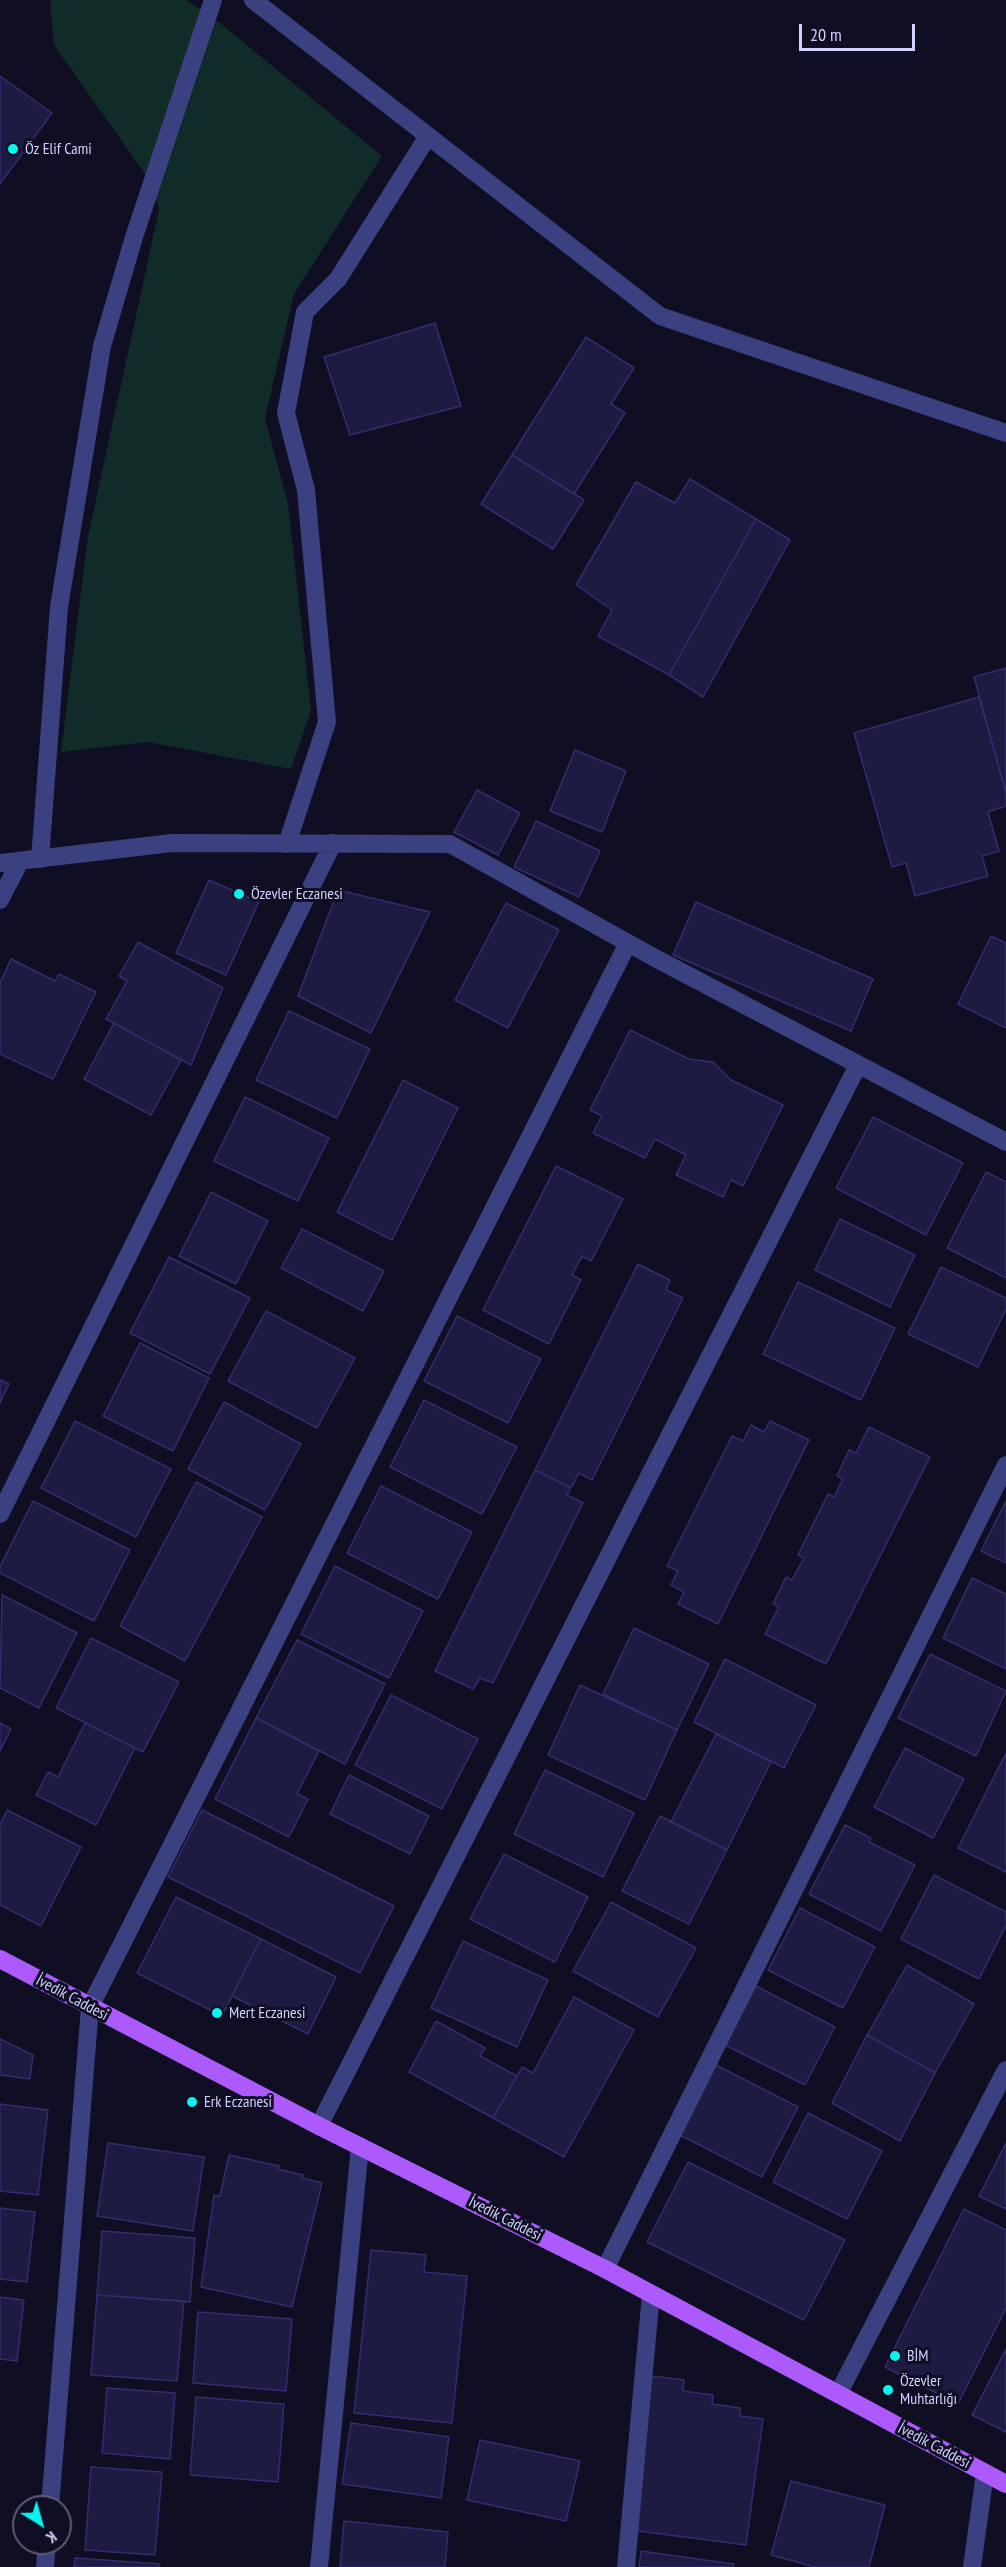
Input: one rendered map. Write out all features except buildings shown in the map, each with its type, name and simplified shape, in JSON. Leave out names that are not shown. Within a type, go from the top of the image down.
[{"type":"main road","name":"İvedik Caddesi","points":[[0,1959],[319,2126],[605,2269],[1006,2484]]},
{"type":"street","points":[[40,859],[59,607],[102,346],[134,237],[213,0]]},
{"type":"street","points":[[253,0],[660,316],[1006,433]]},
{"type":"street","points":[[287,844],[327,722],[306,490],[286,413],[305,312],[338,279],[428,136]]},
{"type":"street","points":[[0,863],[172,843],[450,844],[628,943],[1006,1142]]},
{"type":"street","points":[[0,1514],[333,843]]},
{"type":"street","points":[[0,900],[20,861]]},
{"type":"street","points":[[51,2495],[90,2007],[628,943]]},
{"type":"street","points":[[319,2126],[858,1065]]},
{"type":"street","points":[[605,2269],[1006,1465]]},
{"type":"street","points":[[838,2394],[1006,2070]]},
{"type":"street","points":[[318,2567],[360,2146]]},
{"type":"street","points":[[626,2567],[651,2294]]},
{"type":"street","points":[[972,2567],[985,2473]]},
{"type":"green space","points":[[50,0],[186,0],[209,14],[382,156],[294,294],[265,418],[288,504],[311,711],[291,769],[148,742],[61,752],[88,536],[159,210],[152,184],[54,45]]},
{"type":"place","name":"Öz Elif Cami","points":[[13,149]]},
{"type":"place","name":"Özevler Eczanesi","points":[[239,894]]},
{"type":"place","name":"Mert Eczanesi","points":[[217,2013]]},
{"type":"place","name":"Erk Eczanesi","points":[[192,2102]]},
{"type":"place","name":"BİM","points":[[895,2356]]},
{"type":"place","name":"Özevler Muhtarlığı","points":[[888,2390]]}]
